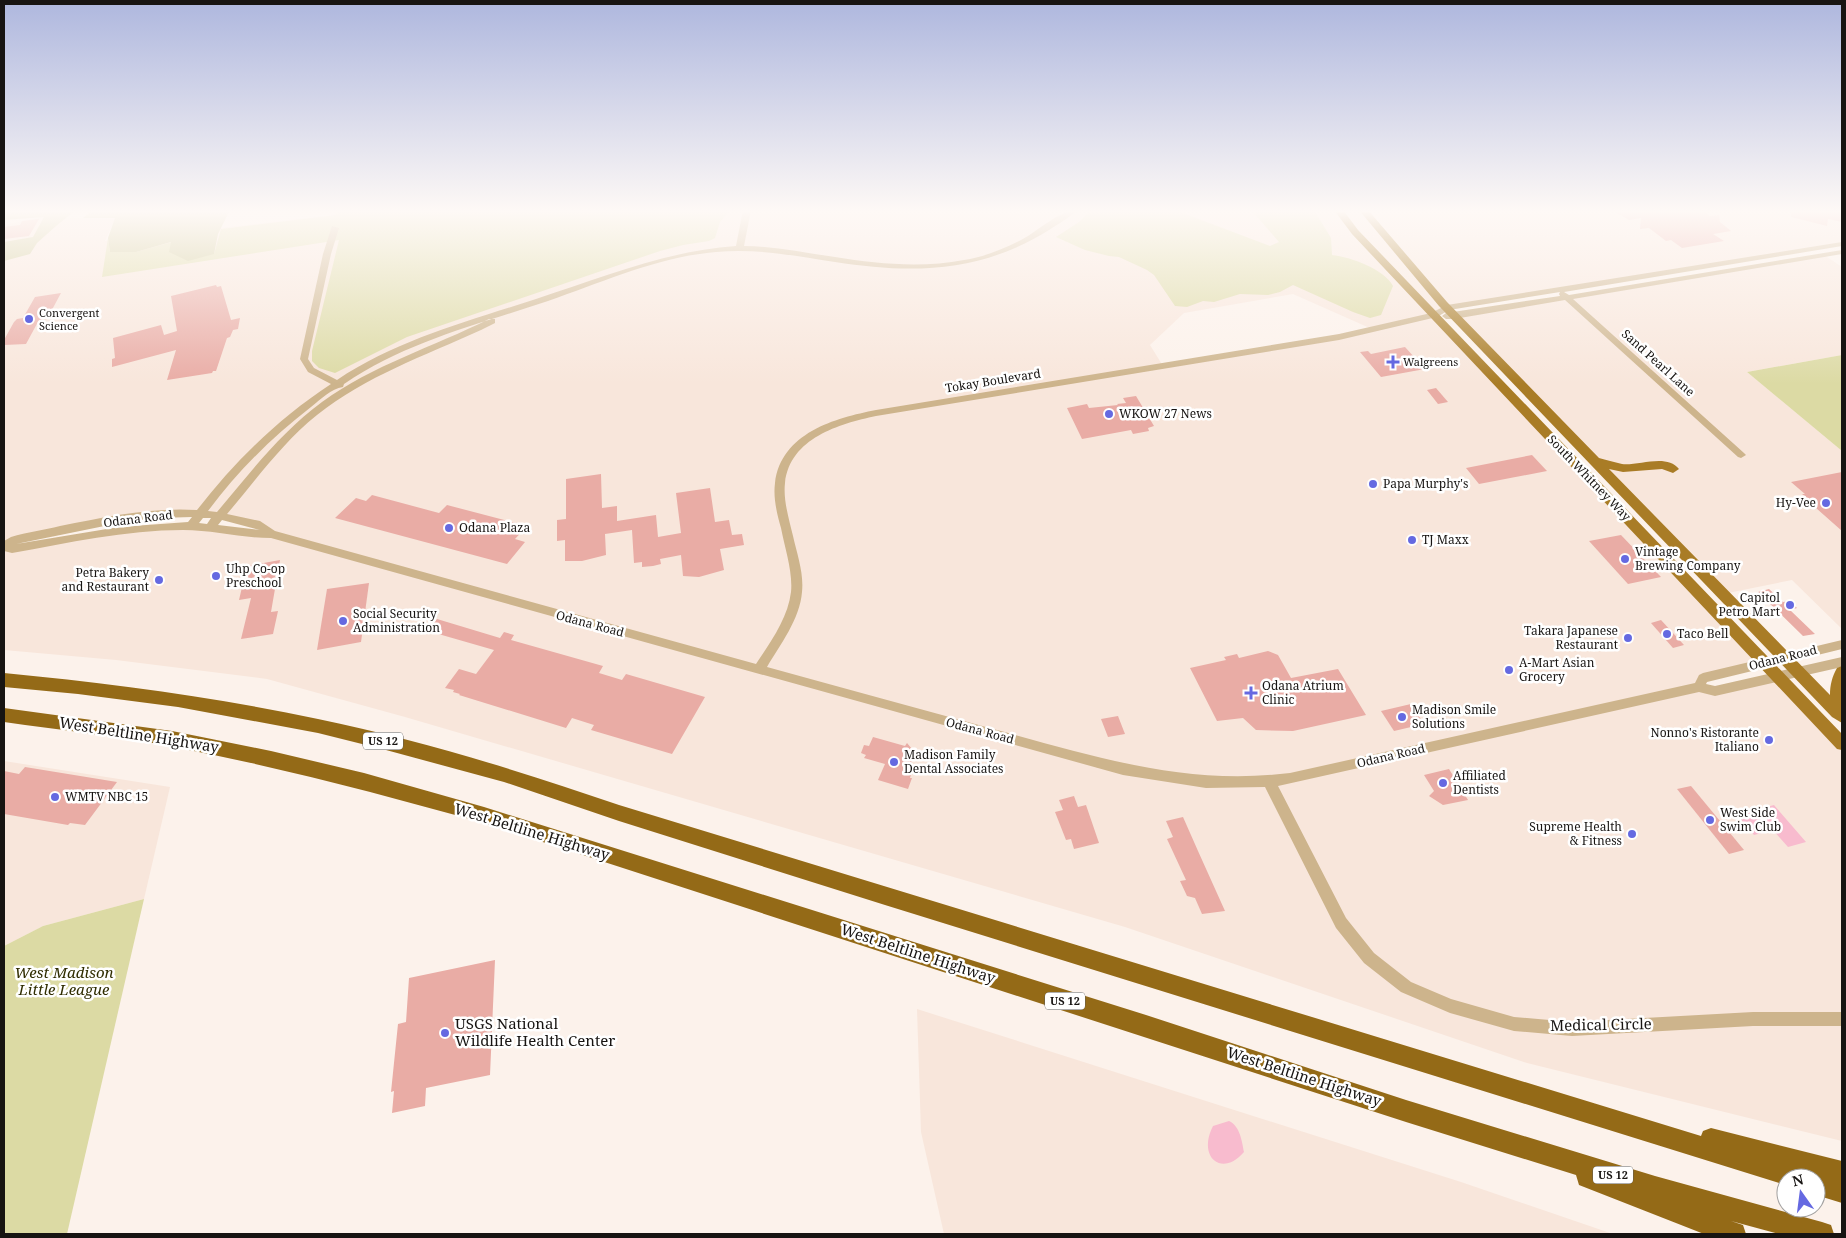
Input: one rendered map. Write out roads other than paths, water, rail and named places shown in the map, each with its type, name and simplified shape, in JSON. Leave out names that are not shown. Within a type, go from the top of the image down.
[{"type":"highway","name":"US 12","points":[[4,680],[178,700],[318,726],[504,774],[619,813],[885,896],[1776,1171]]},
{"type":"highway","name":"West Beltline Highway","points":[[4,715],[113,729],[271,759],[364,781],[484,815],[1406,1111],[1656,1188],[1822,1234]]},
{"type":"highway","points":[[1428,1063],[1842,1173]]},
{"type":"highway","points":[[1406,1111],[1665,1206],[1734,1234]]},
{"type":"highway","points":[[1826,1186],[1842,1191]]},
{"type":"main road","name":"South Whitney Way","points":[[1389,268],[1842,744]]},
{"type":"main road","name":"South Whitney Way","points":[[1412,268],[1450,312],[1787,658],[1840,715]]},
{"type":"main road","points":[[1571,459],[1614,480]]},
{"type":"main road","points":[[1595,461],[1622,468],[1663,465],[1673,469]]},
{"type":"main road","points":[[1593,482],[1629,496]]},
{"type":"main road","points":[[1840,715],[1837,685],[1842,672]]},
{"type":"street","points":[[324,268],[304,359],[311,370],[348,389]]},
{"type":"street","points":[[191,526],[278,427],[336,383],[418,341],[637,268]]},
{"type":"street","name":"Tokay Boulevard","points":[[759,670],[783,630],[797,594],[780,483],[787,459],[804,440],[824,427],[850,417],[876,412],[1280,347],[1558,289],[1692,268]]},
{"type":"street","name":"Tokay Boulevard","points":[[1450,312],[1567,297],[1746,268]]},
{"type":"street","name":"Sand Pearl Lane","points":[[1558,289],[1741,455]]},
{"type":"street","points":[[210,527],[281,443],[314,413],[348,389],[407,357],[477,329],[509,312]]},
{"type":"street","name":"Odana Road","points":[[4,547],[15,540],[124,518],[163,514],[220,515],[264,526],[271,534]]},
{"type":"street","name":"Odana Road","points":[[4,547],[12,549],[141,528],[191,526],[255,534],[271,534],[1123,770],[1164,778],[1215,783],[1269,782],[1699,686],[1715,691],[1842,662]]},
{"type":"street","name":"Odana Road","points":[[1699,686],[1703,678],[1842,644]]},
{"type":"street","name":"Medical Circle","points":[[1269,782],[1341,923],[1370,958],[1406,987],[1450,1006],[1514,1024],[1572,1029],[1754,1019],[1842,1019]]},
{"type":"place","name":"Convergent Science","points":[[29,319]]},
{"type":"place","name":"Walgreens","points":[[1393,362]]},
{"type":"place","name":"WKOW 27 News","points":[[1109,414]]},
{"type":"place","name":"Papa Murphy's","points":[[1373,484]]},
{"type":"place","name":"Hy-Vee","points":[[1826,503]]},
{"type":"place","name":"Odana Plaza","points":[[449,528]]},
{"type":"place","name":"TJ Maxx","points":[[1412,540]]},
{"type":"place","name":"Vintage Brewing Company","points":[[1625,559]]},
{"type":"place","name":"Uhp Co-op Preschool","points":[[216,576]]},
{"type":"place","name":"Petra Bakery and Restaurant","points":[[159,580]]},
{"type":"place","name":"Capitol Petro Mart","points":[[1790,605]]},
{"type":"place","name":"Social Security Administration","points":[[343,621]]},
{"type":"place","name":"Taco Bell","points":[[1667,634]]},
{"type":"place","name":"Takara Japanese Restaurant","points":[[1628,638]]},
{"type":"place","name":"A-Mart Asian Grocery","points":[[1509,670]]},
{"type":"place","name":"Odana Atrium Clinic","points":[[1251,693]]},
{"type":"place","name":"Madison Smile Solutions","points":[[1402,717]]},
{"type":"place","name":"Nonno's Ristorante Italiano","points":[[1769,740]]},
{"type":"place","name":"Madison Family Dental Associates","points":[[894,762]]},
{"type":"place","name":"Affiliated Dentists","points":[[1443,783]]},
{"type":"place","name":"WMTV NBC 15","points":[[55,797]]},
{"type":"place","name":"West Side Swim Club","points":[[1710,820]]},
{"type":"place","name":"Supreme Health & Fitness","points":[[1632,834]]},
{"type":"place","name":"USGS National Wildlife Health Center","points":[[445,1033]]},
{"type":"park label","name":"West Madison Little League","points":[[64,982]]}]
